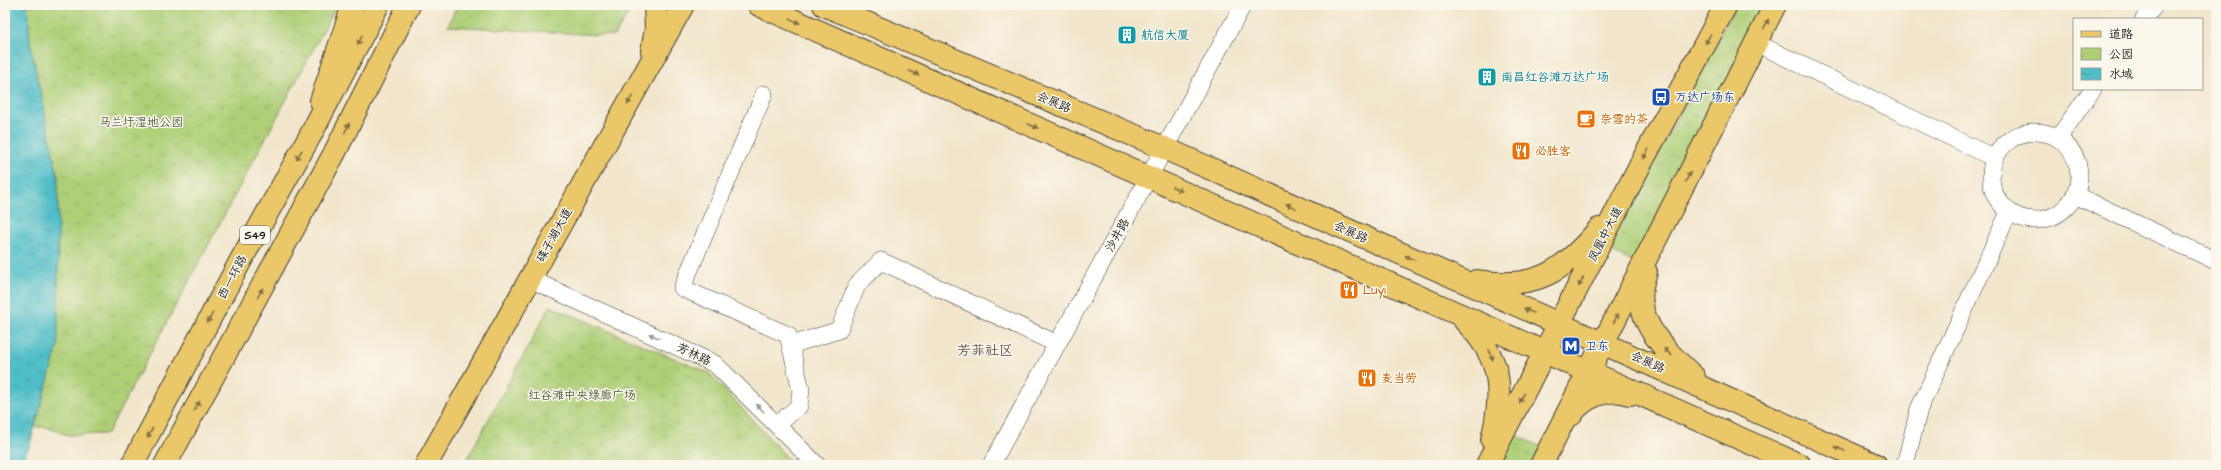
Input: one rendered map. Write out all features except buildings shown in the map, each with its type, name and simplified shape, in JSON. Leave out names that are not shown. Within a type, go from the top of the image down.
[{"type":"main road","points":[[310,136],[353,5]]},
{"type":"main road","name":"西一环路","points":[[132,465],[241,260],[310,136],[378,5]]},
{"type":"main road","name":"S49","points":[[165,465],[312,196],[409,5]]},
{"type":"main road","points":[[645,73],[656,29],[655,5]]},
{"type":"main road","name":"碟子湖大道","points":[[426,465],[683,5]]},
{"type":"main road","name":"碟子湖大道","points":[[442,465],[541,284],[656,85],[698,5]]},
{"type":"main road","points":[[759,5],[1800,465]]},
{"type":"main road","name":"会展路","points":[[824,5],[1164,148],[1876,465]]},
{"type":"main road","points":[[853,5],[871,25]]},
{"type":"main road","name":"凤凰中大道","points":[[1486,465],[1619,206],[1726,5]]},
{"type":"main road","points":[[1541,465],[1775,5]]},
{"type":"main road","points":[[1677,198],[1644,277],[1643,302],[1646,320],[1654,337],[1663,348],[1706,388]]},
{"type":"main road","points":[[1446,274],[1502,284],[1540,279],[1566,263],[1583,248],[1619,206]]},
{"type":"main road","points":[[1459,314],[1488,347],[1494,363],[1499,388],[1498,412],[1486,465]]},
{"type":"main road","points":[[1552,443],[1574,412],[1586,401],[1601,393],[1625,393],[1662,404]]},
{"type":"street","name":"沙井路","points":[[991,465],[1148,177],[1244,5]]},
{"type":"street","points":[[2145,18],[2155,5]]},
{"type":"street","points":[[1756,43],[1994,158]]},
{"type":"street","points":[[2058,138],[2092,90]]},
{"type":"street","points":[[764,94],[682,288],[788,335],[801,390],[799,406],[776,425]]},
{"type":"street","points":[[2029,132],[2044,133],[2058,138],[2068,147],[2075,157],[2079,170],[2075,195],[2066,208],[2053,217],[2046,219],[2022,219],[2009,212],[2000,204],[1993,193],[1990,182],[1990,169],[1994,158],[2002,146],[2015,136],[2029,132]]},
{"type":"street","points":[[2075,195],[2216,261]]},
{"type":"street","points":[[1905,465],[1919,409],[2009,212]]},
{"type":"street","points":[[791,345],[839,330],[857,285],[881,261],[1057,344]]},
{"type":"street","name":"芳林路","points":[[541,284],[715,364],[817,465]]},
{"type":"green space","name":"马兰圩湿地公园","points":[[5,5],[337,5],[107,434],[67,435],[46,427],[23,427]]},
{"type":"green space","points":[[457,5],[634,5],[614,36],[448,26]]},
{"type":"green space","points":[[1736,5],[1768,5],[1636,264],[1608,250]]},
{"type":"green space","name":"红谷滩中央绿廊广场","points":[[550,306],[709,373],[794,465],[464,465]]},
{"type":"green space","points":[[1514,434],[1541,447],[1533,465],[1499,465]]},
{"type":"water","points":[[5,5],[27,5],[31,47],[58,177],[58,346],[29,447],[20,465],[5,465]]},
{"type":"place","name":"航信大厦","points":[[1127,35]]},
{"type":"place","name":"南昌红谷滩万达广场","points":[[1487,77]]},
{"type":"place","name":"万达广场东","points":[[1661,97]]},
{"type":"place","name":"奈雪的茶","points":[[1586,119]]},
{"type":"place","name":"必胜客","points":[[1521,151]]},
{"type":"place","name":"Luyi","points":[[1349,290]]},
{"type":"place","name":"卫东","points":[[1571,346]]},
{"type":"place","name":"麦当劳","points":[[1367,378]]},
{"type":"district","name":"芳菲社区","points":[[985,350]]}]
